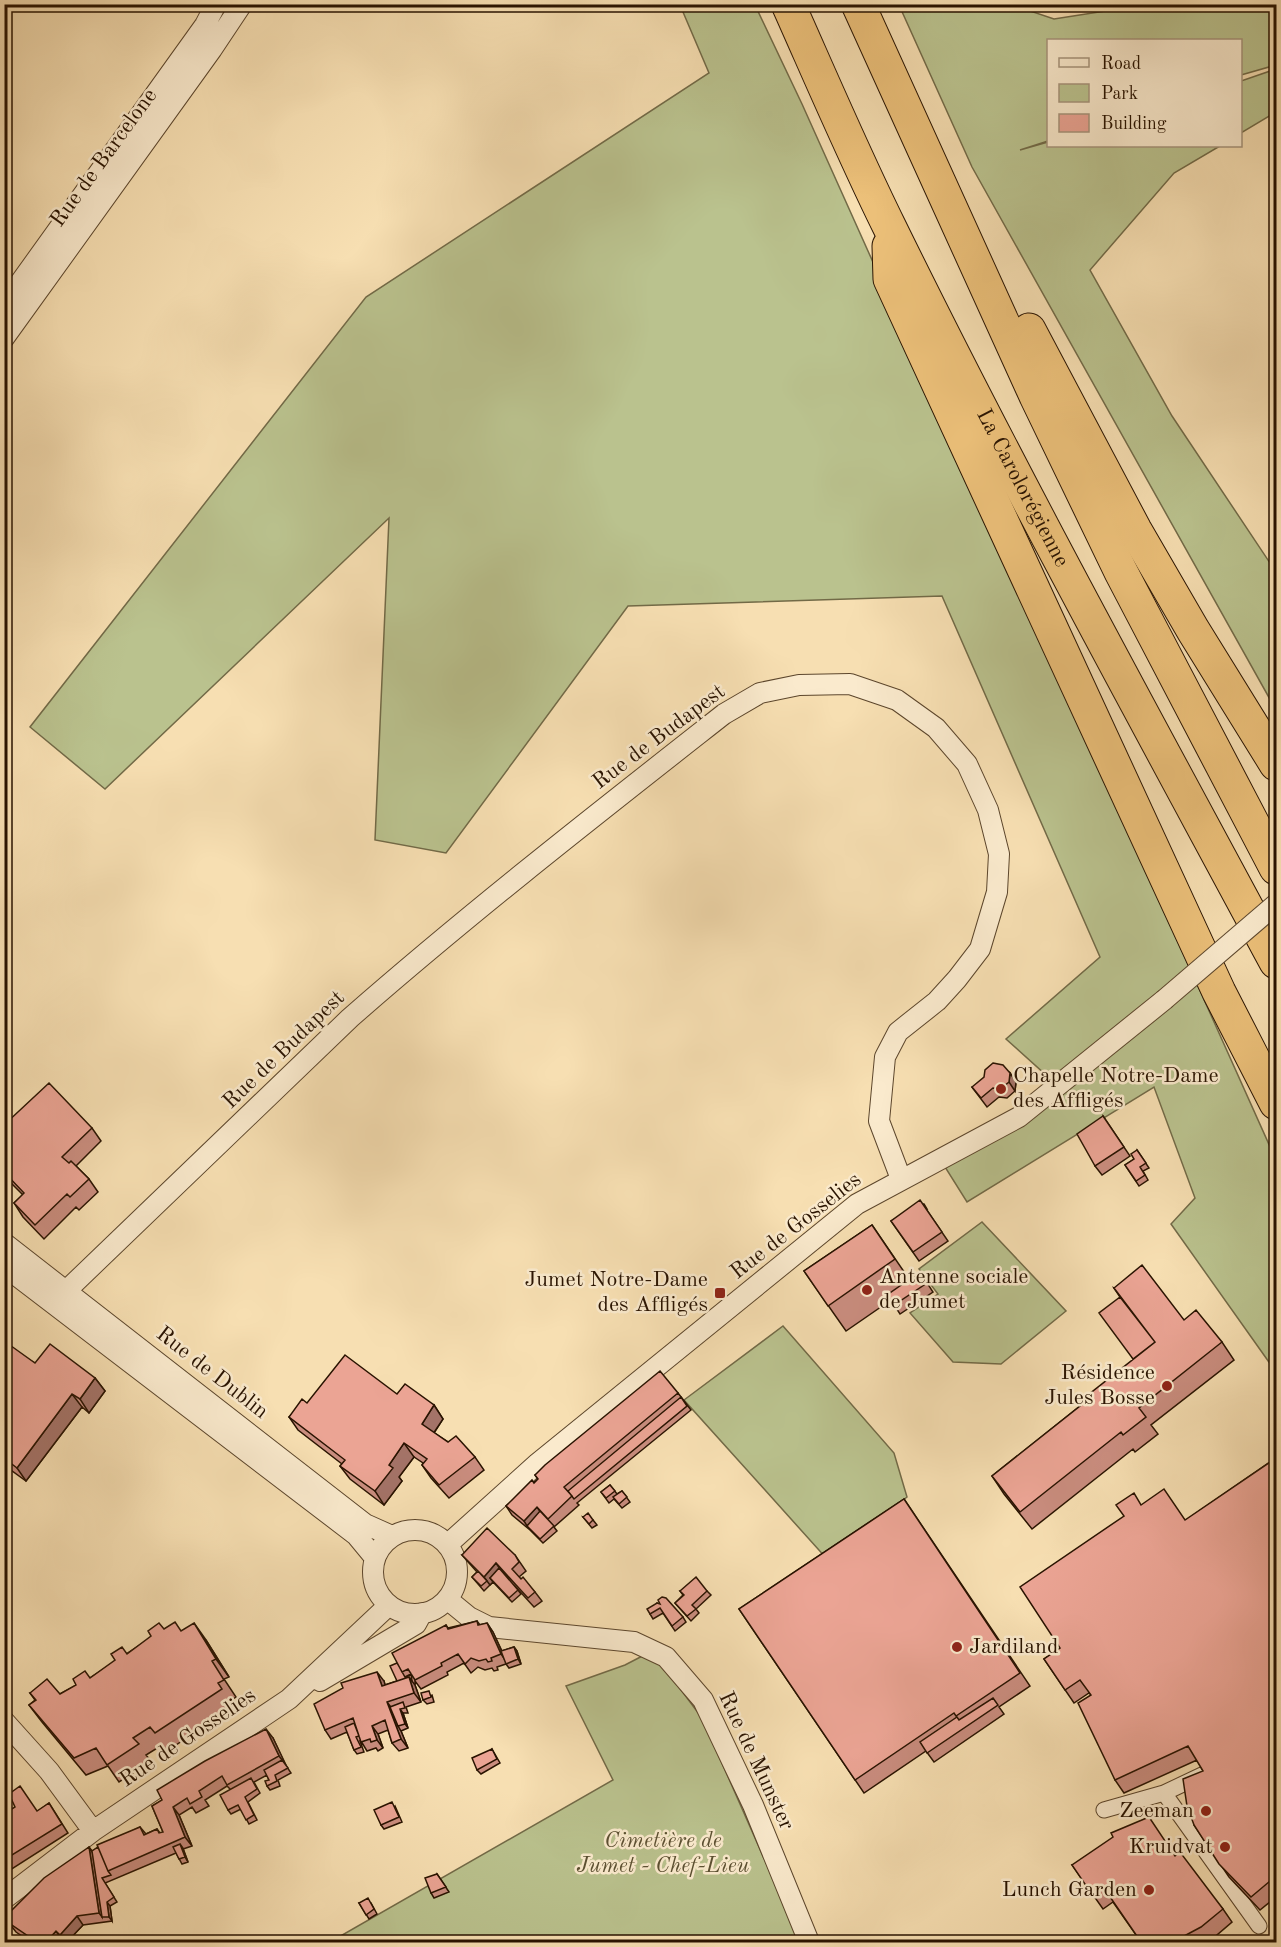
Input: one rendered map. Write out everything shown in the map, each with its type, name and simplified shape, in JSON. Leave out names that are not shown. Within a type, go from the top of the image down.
[{"type":"highway","name":"La Carolorégienne","points":[[788,4],[888,224],[987,421],[1276,962]]},
{"type":"highway","points":[[858,4],[1036,396],[1121,572],[1276,868]]},
{"type":"highway","points":[[888,224],[890,279],[1219,992],[1276,1103]]},
{"type":"highway","points":[[979,272],[1019,313],[1147,550],[1193,630],[1276,764]]},
{"type":"street","name":"Rue de Barcelone","points":[[4,305],[205,25],[216,4]]},
{"type":"street","name":"Rue de Barcelone","points":[[4,338],[242,4]]},
{"type":"street","name":"Rue de Budapest","points":[[67,1290],[350,1018],[399,975],[724,714],[760,693],[799,685],[850,684],[897,700],[936,728],[967,764],[988,810],[999,854],[997,892],[980,949],[937,1001],[898,1032],[885,1058],[879,1120],[901,1179]]},
{"type":"street","name":"Rue de Gosselies","points":[[447,1545],[538,1463],[857,1204],[1018,1117],[1164,1000],[1276,904]]},
{"type":"street","name":"Rue de Dublin","points":[[4,1243],[365,1524],[392,1536]]},
{"type":"street","name":"Rue de Dublin","points":[[4,1266],[356,1535],[375,1558]]},
{"type":"street","points":[[416,1529],[430,1532],[447,1545],[456,1564],[456,1578],[452,1592],[442,1604],[422,1613],[402,1612],[389,1605],[380,1595],[374,1581],[373,1567],[382,1545],[392,1536],[416,1529]]},
{"type":"street","name":"Rue de Munster","points":[[447,1599],[469,1617],[489,1627],[633,1642],[666,1657],[703,1700],[753,1805],[809,1942]]},
{"type":"street","name":"Rue de Gosselies","points":[[4,1899],[93,1831],[289,1699],[389,1605]]},
{"type":"street","points":[[289,1699],[416,1624],[422,1613]]},
{"type":"street","points":[[4,1721],[49,1771],[93,1831]]},
{"type":"street","points":[[1104,1810],[1164,1793],[1206,1774]]},
{"type":"street","points":[[1164,1793],[1259,1926]]},
{"type":"green space","points":[[680,5],[755,5],[802,104],[1276,1160],[1276,1372],[1171,1224],[1195,1198],[1154,1087],[967,1202],[940,1159],[1057,1085],[1006,1039],[1100,957],[942,596],[628,606],[446,853],[375,840],[389,518],[105,789],[30,727],[366,297],[709,73]]},
{"type":"green space","points":[[899,5],[1012,5],[1054,19],[1144,5],[1276,5],[1276,65],[1242,75],[1242,39],[1047,39],[1047,141],[1020,150],[1047,142],[1047,147],[1218,147],[1174,173],[1090,270],[1172,416],[1276,572],[1276,710],[972,167]]},
{"type":"green space","points":[[1276,69],[1276,112],[1242,132],[1242,81]]},
{"type":"green space","points":[[982,1222],[1066,1311],[1001,1364],[953,1362],[910,1313],[938,1294],[919,1269]]},
{"type":"green space","points":[[783,1326],[894,1453],[907,1497],[827,1559],[684,1400]]},
{"type":"green space","name":"Cimetière de Jumet - Chef-Lieu","points":[[652,1651],[702,1718],[801,1942],[330,1942],[613,1780],[566,1686],[625,1665]]},
{"type":"building","points":[[993,1063],[1003,1065],[1010,1073],[1009,1082],[1000,1089],[993,1088],[981,1098],[972,1087],[984,1077],[985,1070]]},
{"type":"building","points":[[49,1083],[92,1128],[62,1157],[69,1163],[71,1161],[89,1179],[70,1197],[67,1194],[35,1225],[14,1203],[24,1193],[4,1172],[4,1125]]},
{"type":"building","points":[[1103,1116],[1124,1147],[1095,1166],[1077,1134]]},
{"type":"building","points":[[1137,1150],[1146,1163],[1140,1167],[1145,1175],[1136,1181],[1125,1165],[1134,1159],[1131,1154]]},
{"type":"building","points":[[920,1200],[942,1232],[913,1252],[891,1221]]},
{"type":"building","points":[[872,1225],[895,1259],[828,1306],[804,1271]]},
{"type":"building","name":"Résidence Jules Bosse","points":[[1142,1265],[1184,1320],[1196,1310],[1222,1342],[1139,1408],[1146,1417],[1123,1435],[1121,1432],[1020,1512],[992,1476],[1090,1398],[1088,1395],[1155,1342],[1114,1288]]},
{"type":"building","points":[[920,1272],[927,1283],[894,1305],[887,1295]]},
{"type":"building","points":[[1120,1297],[1155,1342],[1133,1359],[1099,1313]]},
{"type":"building","points":[[7,1343],[35,1363],[50,1344],[95,1378],[80,1399],[72,1394],[17,1468],[4,1458],[4,1347]]},
{"type":"building","points":[[345,1355],[397,1394],[405,1384],[434,1405],[422,1424],[448,1442],[456,1436],[475,1457],[439,1485],[422,1465],[427,1459],[404,1443],[389,1465],[393,1468],[375,1491],[340,1466],[345,1460],[289,1417],[302,1399],[307,1403]]},
{"type":"building","points":[[660,1371],[678,1393],[564,1487],[572,1496],[548,1519],[537,1507],[524,1521],[506,1506],[532,1480],[534,1483],[538,1479],[535,1475],[545,1465]]},
{"type":"building","points":[[681,1397],[687,1406],[574,1499],[568,1491]]},
{"type":"building","points":[[1276,1458],[1276,1876],[1251,1897],[1219,1864],[1194,1825],[1187,1806],[1183,1779],[1203,1771],[1188,1746],[1115,1780],[1078,1703],[1091,1695],[1080,1680],[1065,1690],[1044,1659],[1060,1648],[1020,1587],[1124,1516],[1116,1505],[1134,1493],[1141,1505],[1164,1489],[1185,1520]]},
{"type":"building","points":[[610,1485],[615,1491],[606,1498],[601,1492]]},
{"type":"building","points":[[622,1491],[627,1497],[619,1504],[613,1497]]},
{"type":"building","points":[[904,1499],[1020,1673],[956,1716],[954,1713],[855,1780],[739,1609]]},
{"type":"building","points":[[540,1511],[554,1526],[540,1539],[527,1526]]},
{"type":"building","points":[[588,1513],[593,1520],[589,1524],[583,1517]]},
{"type":"building","points":[[487,1528],[515,1555],[519,1562],[512,1569],[521,1579],[523,1577],[535,1592],[528,1598],[496,1563],[484,1577],[462,1555]]},
{"type":"building","points":[[499,1568],[518,1590],[509,1598],[490,1578]]},
{"type":"building","points":[[478,1571],[487,1581],[481,1586],[472,1577]]},
{"type":"building","points":[[696,1577],[707,1591],[692,1605],[696,1609],[687,1616],[675,1603],[684,1595],[680,1591]]},
{"type":"building","points":[[662,1597],[666,1598],[683,1617],[672,1626],[660,1608],[650,1614],[647,1609],[657,1603],[660,1604],[658,1600]]},
{"type":"building","points":[[477,1621],[478,1625],[487,1623],[501,1654],[491,1658],[492,1661],[488,1662],[486,1659],[479,1661],[471,1658],[465,1664],[458,1654],[441,1663],[442,1666],[415,1680],[408,1669],[402,1672],[392,1653],[446,1625],[448,1629]]},
{"type":"building","points":[[175,1622],[181,1631],[194,1623],[216,1659],[212,1661],[224,1680],[218,1683],[222,1689],[155,1733],[150,1727],[133,1738],[139,1744],[107,1765],[96,1748],[74,1758],[29,1705],[36,1700],[30,1693],[47,1679],[60,1694],[76,1685],[73,1679],[85,1671],[90,1678],[115,1660],[111,1654],[122,1647],[127,1654],[151,1636],[148,1631],[159,1623],[164,1629]]},
{"type":"building","points":[[514,1647],[518,1659],[506,1664],[501,1651]]},
{"type":"building","points":[[397,1663],[405,1677],[411,1674],[412,1681],[409,1677],[397,1681],[390,1666]]},
{"type":"building","points":[[377,1672],[382,1686],[409,1677],[414,1693],[387,1702],[401,1739],[392,1743],[385,1720],[372,1726],[377,1740],[371,1742],[370,1739],[361,1742],[353,1718],[325,1730],[314,1704],[343,1688],[341,1683]]},
{"type":"building","points":[[429,1691],[431,1697],[423,1700],[421,1693]]},
{"type":"building","points":[[993,1698],[998,1705],[927,1753],[920,1742],[957,1717],[959,1720]]},
{"type":"building","points":[[403,1702],[405,1708],[400,1709],[405,1724],[398,1726],[390,1707]]},
{"type":"building","points":[[354,1723],[359,1736],[356,1737],[361,1747],[354,1750],[345,1727]]},
{"type":"building","points":[[266,1729],[279,1756],[227,1785],[222,1776],[199,1791],[202,1797],[190,1804],[187,1798],[173,1807],[185,1837],[108,1871],[97,1845],[140,1827],[144,1835],[157,1829],[159,1833],[163,1832],[152,1806],[162,1800],[157,1790],[205,1761]]},
{"type":"building","points":[[492,1749],[497,1759],[477,1770],[472,1758]]},
{"type":"building","points":[[282,1760],[288,1768],[275,1775],[277,1781],[267,1786],[265,1781],[269,1780],[264,1770]]},
{"type":"building","points":[[251,1778],[257,1789],[245,1797],[254,1815],[246,1820],[238,1805],[228,1810],[220,1795]]},
{"type":"building","points":[[20,1786],[37,1811],[49,1803],[62,1824],[4,1860],[4,1814],[15,1807],[9,1794]]},
{"type":"building","points":[[392,1802],[399,1817],[381,1825],[374,1810]]},
{"type":"building","name":"Lunch Garden","points":[[1149,1817],[1175,1856],[1180,1852],[1223,1909],[1201,1927],[1173,1942],[1163,1942],[1161,1938],[1155,1942],[1141,1942],[1104,1888],[1093,1896],[1072,1865],[1113,1837],[1111,1833]]},
{"type":"building","points":[[180,1844],[185,1857],[179,1859],[173,1847]]},
{"type":"building","points":[[89,1847],[99,1913],[77,1916],[60,1935],[56,1931],[46,1942],[37,1942],[9,1923],[8,1914],[44,1878]]},
{"type":"building","points":[[98,1847],[111,1875],[102,1878],[114,1897],[107,1902],[109,1917],[102,1917],[92,1851]]},
{"type":"building","points":[[437,1874],[446,1887],[431,1893],[425,1878]]},
{"type":"building","points":[[368,1898],[374,1909],[366,1915],[359,1903]]},
{"type":"place","name":"Chapelle Notre-Dame des Affligés","points":[[1001,1089]]},
{"type":"place","name":"Antenne sociale de Jumet","points":[[867,1290]]},
{"type":"place","name":"Jumet Notre-Dame des Affligés","points":[[720,1293]]},
{"type":"place","name":"Résidence Jules Bosse","points":[[1167,1386]]},
{"type":"place","name":"Jardiland","points":[[957,1647]]},
{"type":"place","name":"Zeeman","points":[[1206,1811]]},
{"type":"place","name":"Kruidvat","points":[[1225,1847]]},
{"type":"place","name":"Lunch Garden","points":[[1149,1890]]}]
